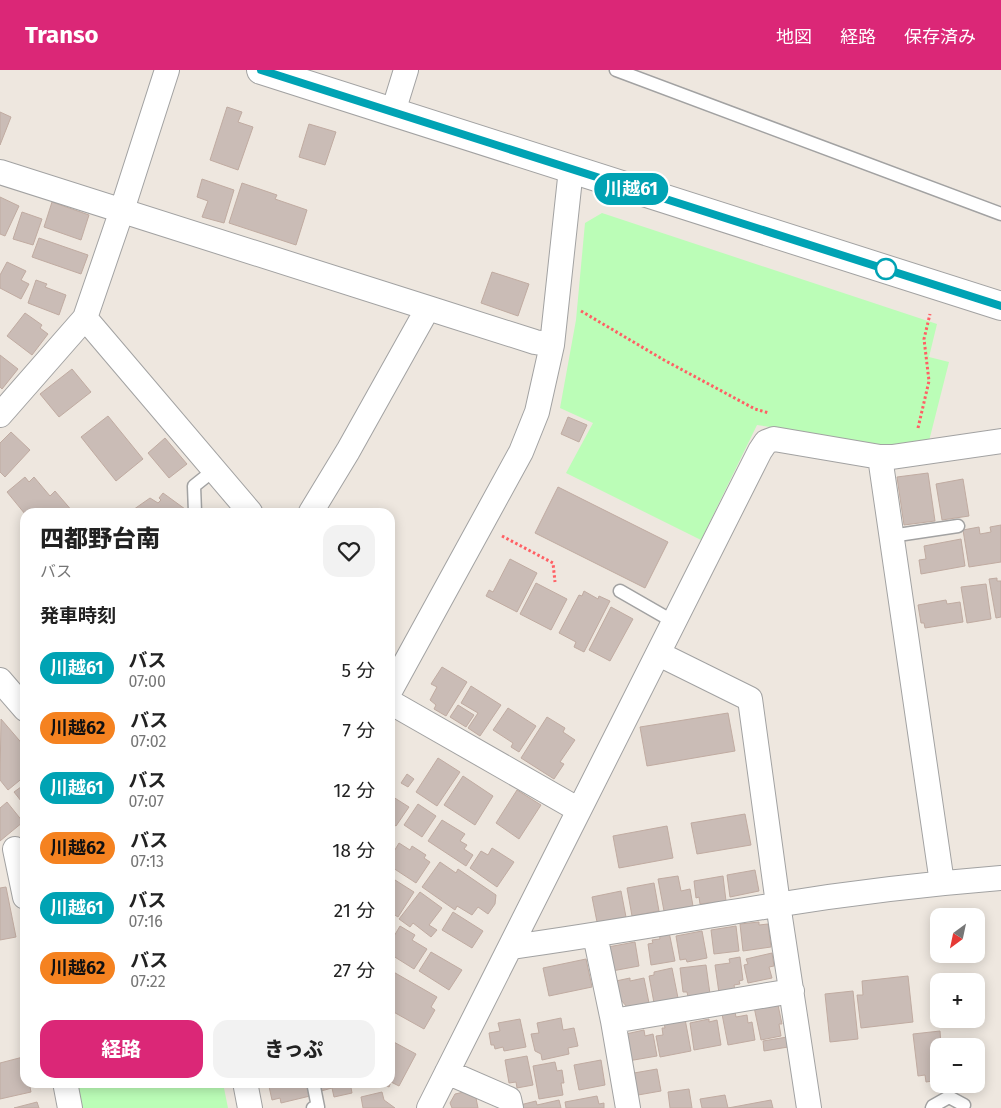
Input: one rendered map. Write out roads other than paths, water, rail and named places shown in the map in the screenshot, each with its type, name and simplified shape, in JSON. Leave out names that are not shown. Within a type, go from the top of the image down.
[{"type":"street","points":[[0,415],[85,318],[167,70]]},
{"type":"street","points":[[261,70],[1001,306]]},
{"type":"street","points":[[393,112],[406,70]]},
{"type":"street","points":[[395,682],[521,452],[533,420],[552,345],[571,170]]},
{"type":"street","points":[[0,172],[535,342],[552,345]]},
{"type":"street","points":[[313,508],[348,451],[428,308]]},
{"type":"street","points":[[85,318],[247,508]]},
{"type":"street","points":[[429,1108],[766,442],[774,438],[880,457],[892,457],[1001,441]]},
{"type":"street","points":[[880,457],[942,883]]},
{"type":"street","points":[[659,654],[750,699],[808,1108]]},
{"type":"street","points":[[0,680],[20,703]]},
{"type":"street","points":[[395,705],[579,810]]},
{"type":"street","points":[[13,850],[20,877]]},
{"type":"street","points":[[511,947],[595,936],[778,904],[942,883],[1001,878]]},
{"type":"street","points":[[595,936],[613,1021],[628,1108]]},
{"type":"street","points":[[613,1021],[792,991]]},
{"type":"street","points":[[447,1072],[509,1099],[511,1108]]},
{"type":"street","points":[[66,1088],[70,1108]]},
{"type":"street","points":[[245,1088],[250,1108]]},
{"type":"lane","points":[[616,70],[1001,214]]},
{"type":"lane","points":[[195,508],[194,486],[214,470]]},
{"type":"lane","points":[[891,536],[958,526]]},
{"type":"lane","points":[[620,591],[674,622]]},
{"type":"lane","points":[[313,1108],[318,1107],[314,1088]]},
{"type":"lane","points":[[932,1108],[949,1097],[964,1105]]}]
